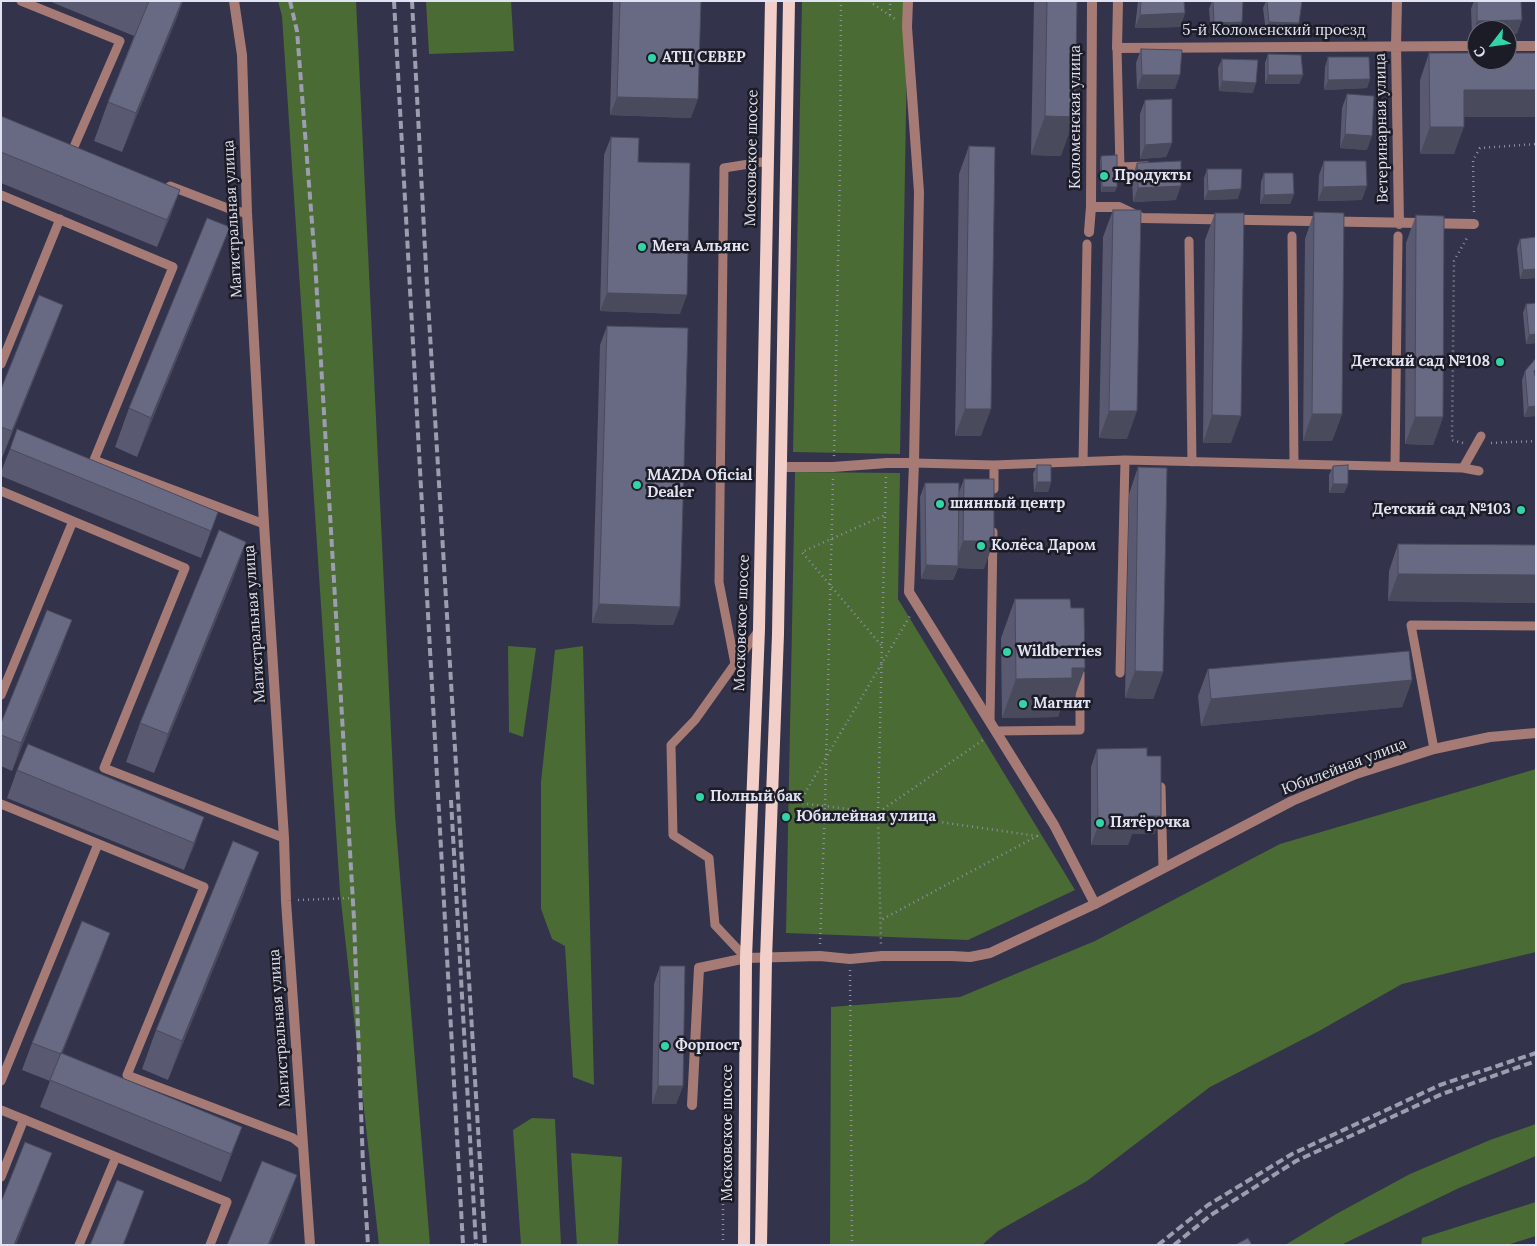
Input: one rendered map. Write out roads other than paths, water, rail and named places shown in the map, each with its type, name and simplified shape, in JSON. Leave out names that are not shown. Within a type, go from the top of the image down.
[{"type":"main road","name":"Московское шоссе","points":[[744,1245],[746,958],[759,630],[772,1]]},
{"type":"main road","points":[[761,1245],[766,959],[778,634],[789,1]]},
{"type":"street","name":"Магистральная улица","points":[[234,1],[242,55],[247,213],[264,524],[284,838],[286,901],[310,1245]]},
{"type":"street","points":[[908,1],[907,27],[919,192],[914,464],[909,592],[1054,825],[1096,904]]},
{"type":"street","name":"Коломенская улица","points":[[1088,232],[1091,207],[1092,1]]},
{"type":"street","points":[[1117,48],[1118,1]]},
{"type":"street","name":"Ветеринарная улица","points":[[1397,1],[1398,224]]},
{"type":"street","name":"5-й Коломенский проезд","points":[[1117,48],[1467,46]]},
{"type":"street","points":[[1517,46],[1536,46]]},
{"type":"street","points":[[1091,207],[1119,207],[1142,218],[1474,224]]},
{"type":"street","points":[[780,467],[833,467],[886,463],[914,464]]},
{"type":"street","name":"Юбилейная улица","points":[[692,1104],[698,968],[746,958],[766,959],[820,956],[850,959],[882,956],[970,957],[990,953],[1096,904],[1163,867],[1292,801],[1356,774],[1434,749],[1490,737],[1536,733]]},
{"type":"lane","points":[[21,1],[120,41],[73,149]]},
{"type":"lane","points":[[1117,48],[1120,168],[1156,165]]},
{"type":"lane","points":[[735,664],[719,582],[724,168],[768,161]]},
{"type":"lane","points":[[163,184],[235,211],[247,213]]},
{"type":"lane","points":[[1,195],[173,267],[94,460],[264,524]]},
{"type":"lane","points":[[1,364],[60,220]]},
{"type":"lane","points":[[1292,236],[1294,464]]},
{"type":"lane","points":[[1395,466],[1398,236]]},
{"type":"lane","points":[[1189,241],[1192,462]]},
{"type":"lane","points":[[1083,462],[1087,244]]},
{"type":"lane","points":[[1463,468],[1481,436]]},
{"type":"lane","points":[[914,464],[994,465],[1125,460],[1463,468],[1479,471]]},
{"type":"lane","points":[[1120,673],[1125,460]]},
{"type":"lane","points":[[994,465],[994,499]]},
{"type":"lane","points":[[1,491],[185,568],[104,768],[284,838]]},
{"type":"lane","points":[[1,695],[73,521]]},
{"type":"lane","points":[[990,722],[993,525]]},
{"type":"lane","points":[[1434,749],[1411,625],[1536,626]]},
{"type":"lane","points":[[746,958],[715,925],[708,858],[673,835],[671,745],[695,720],[759,630]]},
{"type":"lane","points":[[1409,671],[1419,671]]},
{"type":"lane","points":[[996,731],[1080,730],[1080,673]]},
{"type":"lane","points":[[1162,787],[1163,867]]},
{"type":"lane","points":[[1,804],[204,887],[127,1075],[293,1138],[303,1146]]},
{"type":"lane","points":[[1,1081],[98,844]]},
{"type":"lane","points":[[1,1110],[227,1202],[210,1245]]},
{"type":"lane","points":[[1,1177],[24,1119]]},
{"type":"lane","points":[[79,1245],[116,1157]]},
{"type":"railway","points":[[290,1],[297,31],[315,261],[354,919],[363,1165],[368,1245]]},
{"type":"railway","points":[[394,1],[463,1245]]},
{"type":"railway","points":[[412,1],[426,268],[485,1245]]},
{"type":"railway","points":[[451,800],[476,1245]]},
{"type":"railway","points":[[1158,1245],[1208,1205],[1292,1154],[1440,1085],[1536,1053]]},
{"type":"railway","points":[[1174,1245],[1211,1215],[1296,1161],[1442,1094],[1536,1061]]},
{"type":"place","name":"АТЦ СЕВЕР","points":[[652,58]]},
{"type":"place","name":"Продукты","points":[[1104,176]]},
{"type":"place","name":"Мега Альянс","points":[[642,247]]},
{"type":"place","name":"Детский сад №108","points":[[1500,362]]},
{"type":"place","name":"MAZDA Oficial Dealer","points":[[637,485]]},
{"type":"place","name":"шинный центр","points":[[940,504]]},
{"type":"place","name":"Детский сад №103","points":[[1521,510]]},
{"type":"place","name":"Колёса Даром","points":[[981,546]]},
{"type":"place","name":"Wildberries","points":[[1007,652]]},
{"type":"place","name":"Магнит","points":[[1023,704]]},
{"type":"place","name":"Полный бак","points":[[700,797]]},
{"type":"place","name":"Юбилейная улица","points":[[786,817]]},
{"type":"place","name":"Пятёрочка","points":[[1100,823]]},
{"type":"place","name":"Форпост","points":[[665,1046]]}]
